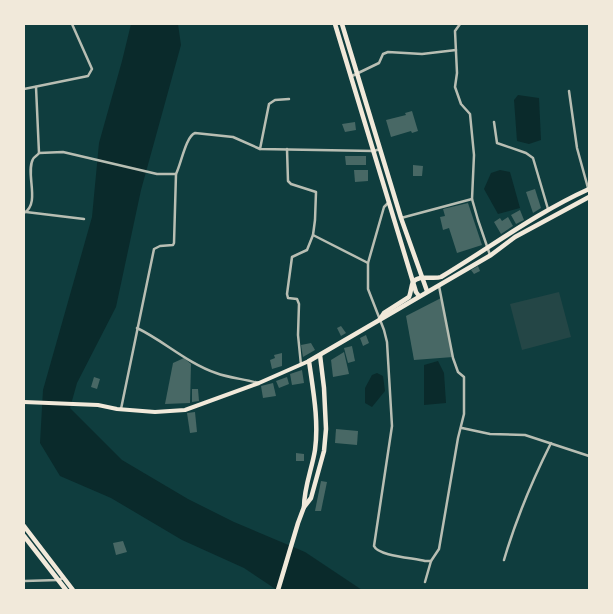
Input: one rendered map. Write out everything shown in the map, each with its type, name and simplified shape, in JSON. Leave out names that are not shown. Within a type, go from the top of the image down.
[{"type":"highway","points":[[335,24],[352,76],[399,237],[419,296]]},
{"type":"highway","points":[[342,24],[401,218],[427,291]]},
{"type":"highway","points":[[380,319],[384,313],[409,297],[414,281],[422,277],[437,278],[487,250],[511,231],[548,209],[589,189]]},
{"type":"highway","points":[[304,507],[304,497],[315,449],[316,430],[309,361],[380,319],[387,317],[427,291],[439,286],[491,255],[515,237],[589,197]]},
{"type":"highway","points":[[399,237],[407,235]]},
{"type":"highway","points":[[278,590],[298,523],[304,507],[311,498],[324,451],[326,429],[324,388],[320,355]]},
{"type":"highway","points":[[24,526],[73,590]]},
{"type":"highway","points":[[24,536],[66,590]]},
{"type":"main road","points":[[24,402],[98,405],[121,410],[155,412],[185,410],[259,383],[309,361]]},
{"type":"street","points":[[24,89],[88,76],[91,73],[92,69],[72,24]]},
{"type":"street","points":[[460,24],[455,30],[457,97],[470,114],[474,155],[472,199],[487,250],[491,255]]},
{"type":"street","points":[[352,76],[378,63],[383,54],[388,52],[422,54],[456,50]]},
{"type":"street","points":[[36,87],[40,153]]},
{"type":"street","points":[[569,92],[577,148],[589,189]]},
{"type":"street","points":[[260,149],[269,104],[275,100],[289,99]]},
{"type":"street","points":[[494,122],[497,143],[526,152],[533,158],[548,209]]},
{"type":"street","points":[[121,410],[154,249],[160,246],[173,245],[174,243],[176,174],[183,161],[189,138],[195,133],[233,138],[260,149],[374,151],[380,149]]},
{"type":"street","points":[[287,149],[288,181],[291,184],[316,192],[313,235],[308,250],[292,257],[287,294],[288,298],[297,299],[299,304],[298,335],[301,365]]},
{"type":"street","points":[[25,212],[30,208],[32,202],[33,159],[40,153],[63,152],[157,174],[176,174]]},
{"type":"street","points":[[401,218],[472,199]]},
{"type":"street","points":[[389,202],[384,207],[368,263],[368,289],[387,342],[392,426],[374,546],[377,550],[388,554],[431,561]]},
{"type":"street","points":[[25,212],[84,219]]},
{"type":"street","points":[[313,235],[368,263]]},
{"type":"street","points":[[425,582],[431,561],[439,549],[458,438],[462,428],[465,383],[464,377],[458,372],[453,358],[439,286]]},
{"type":"street","points":[[137,328],[157,338],[200,366],[217,374],[259,383]]},
{"type":"street","points":[[462,428],[490,434],[525,435],[589,456]]},
{"type":"street","points":[[504,560],[516,521],[551,443]]},
{"type":"street","points":[[24,581],[58,580],[63,578]]},
{"type":"shaded area","points":[[131,24],[178,24],[181,45],[141,190],[116,307],[77,383],[70,408],[122,460],[188,499],[234,522],[305,552],[362,590],[277,590],[244,568],[182,540],[111,498],[60,476],[40,443],[43,390],[92,217],[99,143]]},
{"type":"shaded area","points":[[518,95],[539,98],[541,140],[529,144],[517,141],[514,100]]},
{"type":"shaded area","points":[[500,170],[510,172],[520,208],[498,214],[484,189],[491,173]]},
{"type":"shaded area","points":[[559,292],[571,337],[522,350],[510,304]]},
{"type":"shaded area","points":[[438,361],[444,373],[446,403],[424,405],[424,365]]},
{"type":"shaded area","points":[[377,373],[383,376],[385,391],[372,407],[365,403],[365,388],[372,375]]},
{"type":"building","points":[[412,111],[418,131],[412,133],[411,131],[391,137],[386,120],[406,115],[405,113]]},
{"type":"building","points":[[355,122],[356,130],[345,132],[342,124]]},
{"type":"building","points":[[345,156],[366,156],[366,165],[346,165]]},
{"type":"building","points":[[413,165],[423,166],[422,176],[413,176]]},
{"type":"building","points":[[354,170],[368,170],[368,181],[355,182]]},
{"type":"building","points":[[535,189],[541,208],[533,213],[526,192]]},
{"type":"building","points":[[468,203],[482,245],[457,253],[449,228],[443,230],[440,217],[445,216],[443,209]]},
{"type":"building","points":[[520,210],[524,220],[516,224],[511,215]]},
{"type":"building","points":[[508,217],[513,226],[501,234],[494,222],[500,218],[502,221]]},
{"type":"building","points":[[478,266],[480,271],[474,274],[471,270]]},
{"type":"building","points":[[441,298],[453,357],[414,360],[406,316]]},
{"type":"building","points":[[341,326],[346,333],[341,336],[337,328]]},
{"type":"building","points":[[366,335],[369,343],[363,346],[360,338]]},
{"type":"building","points":[[311,343],[315,350],[303,357],[301,345]]},
{"type":"building","points":[[352,346],[355,361],[348,363],[344,348]]},
{"type":"building","points":[[344,352],[349,374],[333,377],[331,360]]},
{"type":"building","points":[[282,353],[282,366],[272,369],[270,360],[275,358],[274,355]]},
{"type":"building","points":[[184,358],[191,364],[190,403],[165,404],[173,363]]},
{"type":"building","points":[[302,370],[304,383],[292,385],[290,374]]},
{"type":"building","points":[[94,377],[100,379],[97,389],[91,387]]},
{"type":"building","points":[[287,377],[289,384],[279,388],[276,381]]},
{"type":"building","points":[[273,383],[276,396],[263,398],[261,386]]},
{"type":"building","points":[[192,389],[198,389],[199,401],[192,402]]},
{"type":"building","points":[[195,412],[197,432],[190,433],[187,413]]},
{"type":"building","points":[[336,429],[358,431],[357,445],[335,443]]},
{"type":"building","points":[[296,453],[304,454],[304,461],[296,461]]},
{"type":"building","points":[[321,481],[327,482],[321,511],[315,511]]},
{"type":"building","points":[[123,541],[127,552],[116,555],[113,543]]}]
